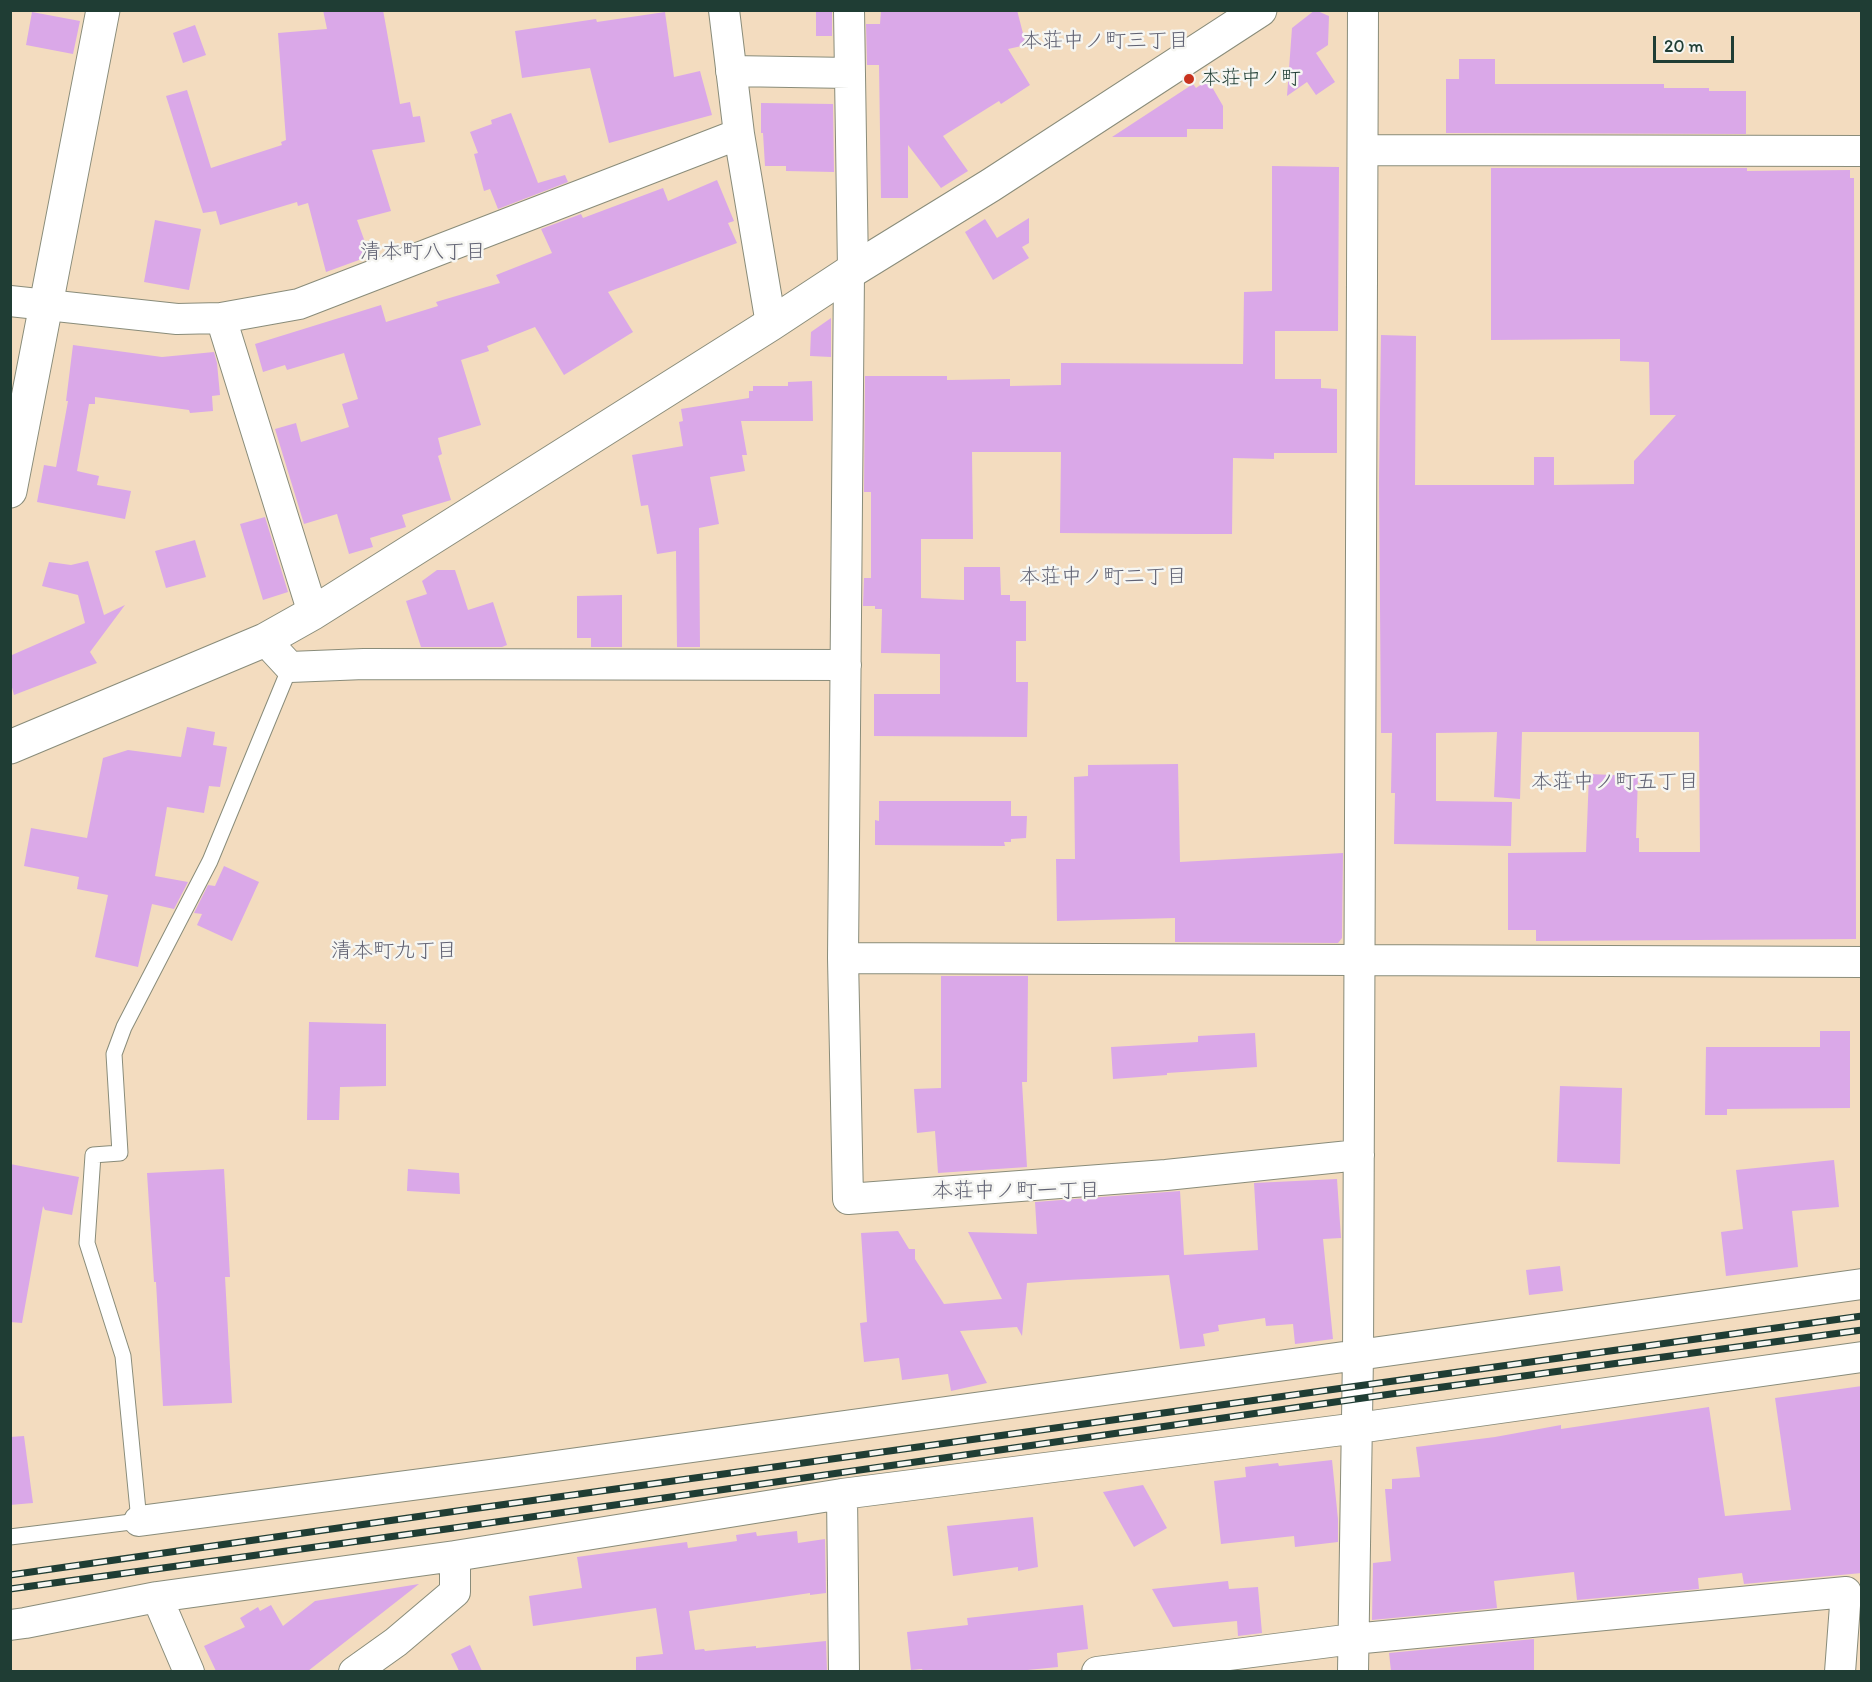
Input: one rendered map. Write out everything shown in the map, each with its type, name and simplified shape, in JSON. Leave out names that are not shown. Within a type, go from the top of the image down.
[{"type":"street","points":[[10,491],[103,10]]},
{"type":"street","points":[[724,10],[739,134],[771,324]]},
{"type":"street","points":[[849,10],[851,271],[843,958],[848,1199],[1154,1176],[1359,1155]]},
{"type":"street","points":[[10,747],[265,639],[313,613],[771,324],[851,271],[991,185],[1260,10]]},
{"type":"street","points":[[1353,1671],[1358,1428],[1363,10]]},
{"type":"street","points":[[731,71],[850,74]]},
{"type":"street","points":[[10,301],[177,319],[220,318],[299,304],[739,134]]},
{"type":"street","points":[[1363,150],[1862,151]]},
{"type":"street","points":[[220,318],[313,613]]},
{"type":"street","points":[[265,639],[290,667],[364,664],[846,665]]},
{"type":"street","points":[[843,958],[1862,962]]},
{"type":"street","points":[[139,1521],[512,1472],[1862,1284]]},
{"type":"street","points":[[10,1624],[157,1597],[455,1556],[842,1494],[1358,1428],[1862,1357]]},
{"type":"street","points":[[842,1494],[844,1671]]},
{"type":"street","points":[[354,1671],[396,1642],[455,1592],[455,1556]]},
{"type":"street","points":[[1097,1671],[1353,1639],[1854,1590],[1840,1671]]},
{"type":"street","points":[[157,1597],[189,1671]]},
{"type":"lane","points":[[10,1537],[139,1521],[123,1356],[87,1243],[93,1155],[120,1153],[114,1054],[124,1027],[210,861],[290,667]]},
{"type":"building","points":[[323,10],[383,10],[400,104],[410,102],[413,117],[420,116],[425,142],[372,150],[391,211],[357,220],[370,256],[326,272],[308,203],[298,206],[297,202],[220,225],[216,211],[203,213],[166,96],[187,90],[211,168],[282,145],[281,142],[286,140],[278,33],[327,29]]},
{"type":"building","points":[[816,10],[832,10],[832,36],[816,36]]},
{"type":"building","points":[[881,10],[1017,10],[1026,45],[1008,49],[1030,85],[1001,104],[999,101],[943,136],[968,171],[941,188],[908,145],[908,198],[881,198],[879,65],[867,65],[866,24],[880,24]]},
{"type":"building","points":[[1315,10],[1329,16],[1328,45],[1316,53],[1335,82],[1316,95],[1307,82],[1287,96],[1292,28]]},
{"type":"building","points":[[32,12],[80,21],[73,54],[26,45]]},
{"type":"building","points":[[665,12],[674,77],[700,71],[712,115],[609,143],[590,68],[522,78],[515,31]]},
{"type":"building","points":[[195,25],[206,55],[183,63],[173,33]]},
{"type":"building","points":[[1459,59],[1495,59],[1495,84],[1664,84],[1664,88],[1746,91],[1746,134],[1446,133],[1446,79],[1459,79]]},
{"type":"building","points":[[1208,80],[1223,106],[1223,129],[1187,129],[1187,137],[1112,137],[1193,84],[1196,88]]},
{"type":"building","points":[[761,103],[833,104],[834,172],[786,171],[786,166],[765,166],[763,133],[761,133]]},
{"type":"building","points":[[511,113],[538,183],[565,175],[568,182],[498,209],[490,189],[484,191],[474,154],[478,153],[470,132],[492,124],[491,120]]},
{"type":"building","points":[[1272,166],[1339,167],[1338,331],[1275,331],[1275,379],[1321,379],[1321,388],[1337,389],[1337,453],[1274,453],[1274,459],[1233,458],[1232,534],[1196,534],[1060,533],[1061,452],[972,452],[973,539],[921,539],[921,598],[964,600],[964,567],[1000,567],[1001,595],[1010,595],[1010,601],[1026,601],[1026,641],[1016,641],[1016,682],[1028,682],[1027,737],[874,736],[874,694],[940,694],[940,654],[881,653],[882,609],[875,609],[875,606],[863,606],[864,578],[871,578],[871,492],[864,492],[865,376],[947,376],[947,380],[1010,379],[1010,386],[1061,385],[1061,363],[1243,364],[1244,292],[1272,291]]},
{"type":"building","points":[[1491,168],[1850,170],[1850,178],[1854,178],[1856,939],[1536,941],[1536,930],[1508,930],[1508,853],[1586,852],[1589,774],[1638,776],[1636,838],[1639,838],[1639,852],[1700,852],[1699,732],[1522,732],[1520,799],[1494,797],[1497,732],[1436,733],[1436,801],[1512,802],[1511,846],[1394,844],[1395,793],[1391,793],[1392,733],[1381,733],[1379,482],[1381,335],[1416,336],[1415,485],[1534,485],[1534,457],[1554,457],[1554,485],[1634,484],[1634,461],[1676,415],[1650,415],[1649,362],[1620,361],[1620,339],[1491,340]]},
{"type":"building","points":[[717,180],[734,221],[728,223],[737,243],[608,292],[633,332],[564,375],[535,327],[487,346],[489,351],[461,360],[481,425],[438,438],[442,454],[438,456],[451,500],[402,515],[406,527],[370,538],[373,547],[349,554],[337,514],[304,524],[275,429],[296,423],[301,442],[349,427],[342,404],[358,399],[344,353],[287,370],[285,365],[263,372],[255,344],[381,305],[386,322],[438,306],[436,302],[500,283],[496,275],[552,253],[541,229],[581,214],[583,218],[663,188],[668,201]]},
{"type":"building","points":[[1029,218],[1029,243],[1022,247],[1029,258],[993,280],[965,232],[985,219],[997,238]]},
{"type":"building","points":[[155,220],[201,229],[189,290],[144,282]]},
{"type":"building","points":[[831,318],[831,357],[810,356],[811,332]]},
{"type":"building","points":[[73,345],[162,357],[214,352],[220,395],[212,396],[213,411],[190,413],[189,410],[95,397],[95,404],[89,404],[77,471],[99,476],[97,485],[131,491],[125,519],[37,502],[44,465],[56,467],[68,401],[66,401]]},
{"type":"building","points":[[812,381],[813,421],[741,421],[747,455],[742,455],[745,471],[710,477],[719,524],[699,528],[700,647],[677,647],[676,551],[657,554],[648,505],[641,506],[632,455],[683,446],[679,422],[683,421],[681,409],[749,398],[749,391],[753,391],[753,386],[788,386],[788,382]]},
{"type":"building","points":[[265,517],[288,592],[263,600],[240,524]]},
{"type":"building","points":[[195,540],[206,577],[166,588],[155,551]]},
{"type":"building","points":[[88,561],[104,615],[125,605],[90,652],[97,663],[14,695],[10,680],[12,655],[85,623],[78,595],[42,586],[49,562],[71,565]]},
{"type":"building","points":[[437,570],[455,570],[468,610],[493,602],[507,645],[502,647],[421,647],[406,601],[427,594],[422,581]]},
{"type":"building","points":[[622,595],[622,647],[591,647],[591,638],[577,638],[577,596]]},
{"type":"building","points":[[187,727],[215,732],[213,745],[227,747],[220,787],[209,786],[204,813],[167,807],[155,876],[188,882],[174,909],[152,904],[138,967],[95,957],[108,895],[77,889],[79,877],[24,866],[31,828],[87,838],[103,758],[128,750],[181,757]]},
{"type":"building","points":[[1178,764],[1180,862],[1343,853],[1342,938],[1338,943],[1175,942],[1175,918],[1057,921],[1056,859],[1075,859],[1074,777],[1088,776],[1088,765]]},
{"type":"building","points":[[879,801],[1011,801],[1011,816],[1027,816],[1026,838],[1011,839],[1011,842],[1004,842],[1005,846],[875,845],[875,820],[879,821]]},
{"type":"building","points":[[224,866],[259,882],[232,941],[197,925],[202,914],[194,913],[208,885],[215,886]]},
{"type":"building","points":[[941,976],[1028,976],[1027,1082],[1022,1082],[1027,1167],[938,1173],[935,1131],[917,1133],[914,1089],[941,1088]]},
{"type":"building","points":[[309,1022],[386,1024],[386,1086],[340,1087],[339,1120],[307,1120]]},
{"type":"building","points":[[1820,1031],[1850,1031],[1850,1108],[1727,1109],[1727,1115],[1705,1115],[1706,1047],[1820,1047]]},
{"type":"building","points":[[1255,1033],[1257,1067],[1113,1079],[1111,1047],[1198,1042],[1198,1036]]},
{"type":"building","points":[[1560,1086],[1622,1088],[1620,1164],[1557,1162]]},
{"type":"building","points":[[1834,1160],[1839,1207],[1792,1211],[1798,1267],[1726,1276],[1721,1232],[1743,1229],[1736,1170]]},
{"type":"building","points":[[10,1164],[79,1177],[72,1215],[45,1210],[43,1206],[22,1323],[10,1322]]},
{"type":"building","points":[[224,1169],[230,1277],[225,1277],[232,1403],[163,1406],[147,1173]]},
{"type":"building","points":[[408,1169],[459,1173],[460,1194],[407,1191]]},
{"type":"building","points":[[1337,1179],[1341,1238],[1323,1239],[1333,1339],[1295,1344],[1293,1324],[1266,1326],[1265,1318],[1218,1325],[1219,1331],[1203,1334],[1205,1346],[1180,1349],[1169,1275],[1067,1280],[1027,1283],[1022,1336],[1017,1327],[960,1331],[987,1383],[951,1391],[948,1374],[902,1380],[899,1358],[864,1362],[860,1323],[867,1322],[861,1233],[898,1231],[909,1249],[915,1249],[915,1259],[944,1304],[1002,1299],[968,1232],[1037,1234],[1035,1202],[1180,1191],[1184,1255],[1258,1250],[1254,1183]]},
{"type":"building","points":[[1560,1266],[1563,1291],[1529,1295],[1526,1270]]},
{"type":"building","points":[[1862,1386],[1862,1573],[1744,1584],[1742,1573],[1698,1578],[1699,1589],[1577,1600],[1574,1572],[1494,1581],[1497,1608],[1372,1620],[1373,1563],[1391,1561],[1385,1489],[1392,1489],[1392,1479],[1420,1477],[1416,1447],[1495,1437],[1561,1425],[1561,1429],[1709,1407],[1725,1516],[1791,1510],[1775,1398]]},
{"type":"building","points":[[24,1436],[33,1503],[10,1505],[10,1437]]},
{"type":"building","points":[[1332,1460],[1338,1542],[1295,1547],[1294,1536],[1221,1544],[1214,1481],[1246,1477],[1245,1467]]},
{"type":"building","points":[[1143,1485],[1167,1528],[1134,1547],[1103,1492]]},
{"type":"building","points":[[1033,1517],[1038,1567],[1018,1571],[1018,1567],[953,1576],[947,1526]]},
{"type":"building","points":[[797,1531],[798,1543],[825,1539],[826,1593],[810,1595],[810,1593],[689,1611],[695,1650],[756,1646],[756,1648],[826,1641],[827,1671],[636,1671],[636,1657],[663,1654],[656,1608],[533,1626],[529,1596],[582,1588],[577,1557],[687,1542],[688,1548],[737,1541],[736,1535],[756,1532],[757,1536]]},
{"type":"building","points":[[1228,1581],[1229,1589],[1258,1587],[1262,1633],[1238,1636],[1237,1621],[1173,1627],[1152,1589]]},
{"type":"building","points":[[419,1584],[308,1671],[216,1671],[204,1646],[245,1627],[240,1618],[258,1607],[260,1611],[271,1605],[283,1626],[315,1601]]},
{"type":"building","points":[[1083,1605],[1088,1649],[1057,1653],[1058,1667],[1017,1671],[911,1670],[907,1632],[968,1625],[967,1618]]},
{"type":"building","points":[[1534,1639],[1534,1671],[1391,1671],[1389,1653]]},
{"type":"building","points":[[470,1645],[482,1671],[459,1671],[451,1654]]},
{"type":"railway","points":[[10,1575],[1862,1316]]},
{"type":"railway","points":[[10,1589],[1391,1394],[1862,1330]]},
{"type":"place","name":"本荘中ノ町","points":[[1189,79]]},
{"type":"district","name":"本荘中ノ町三丁目","points":[[1105,42]]},
{"type":"district","name":"清本町八丁目","points":[[423,253]]},
{"type":"district","name":"本荘中ノ町二丁目","points":[[1103,578]]},
{"type":"district","name":"本荘中ノ町五丁目","points":[[1615,783]]},
{"type":"district","name":"清本町九丁目","points":[[394,952]]},
{"type":"district","name":"本荘中ノ町一丁目","points":[[1016,1192]]}]
